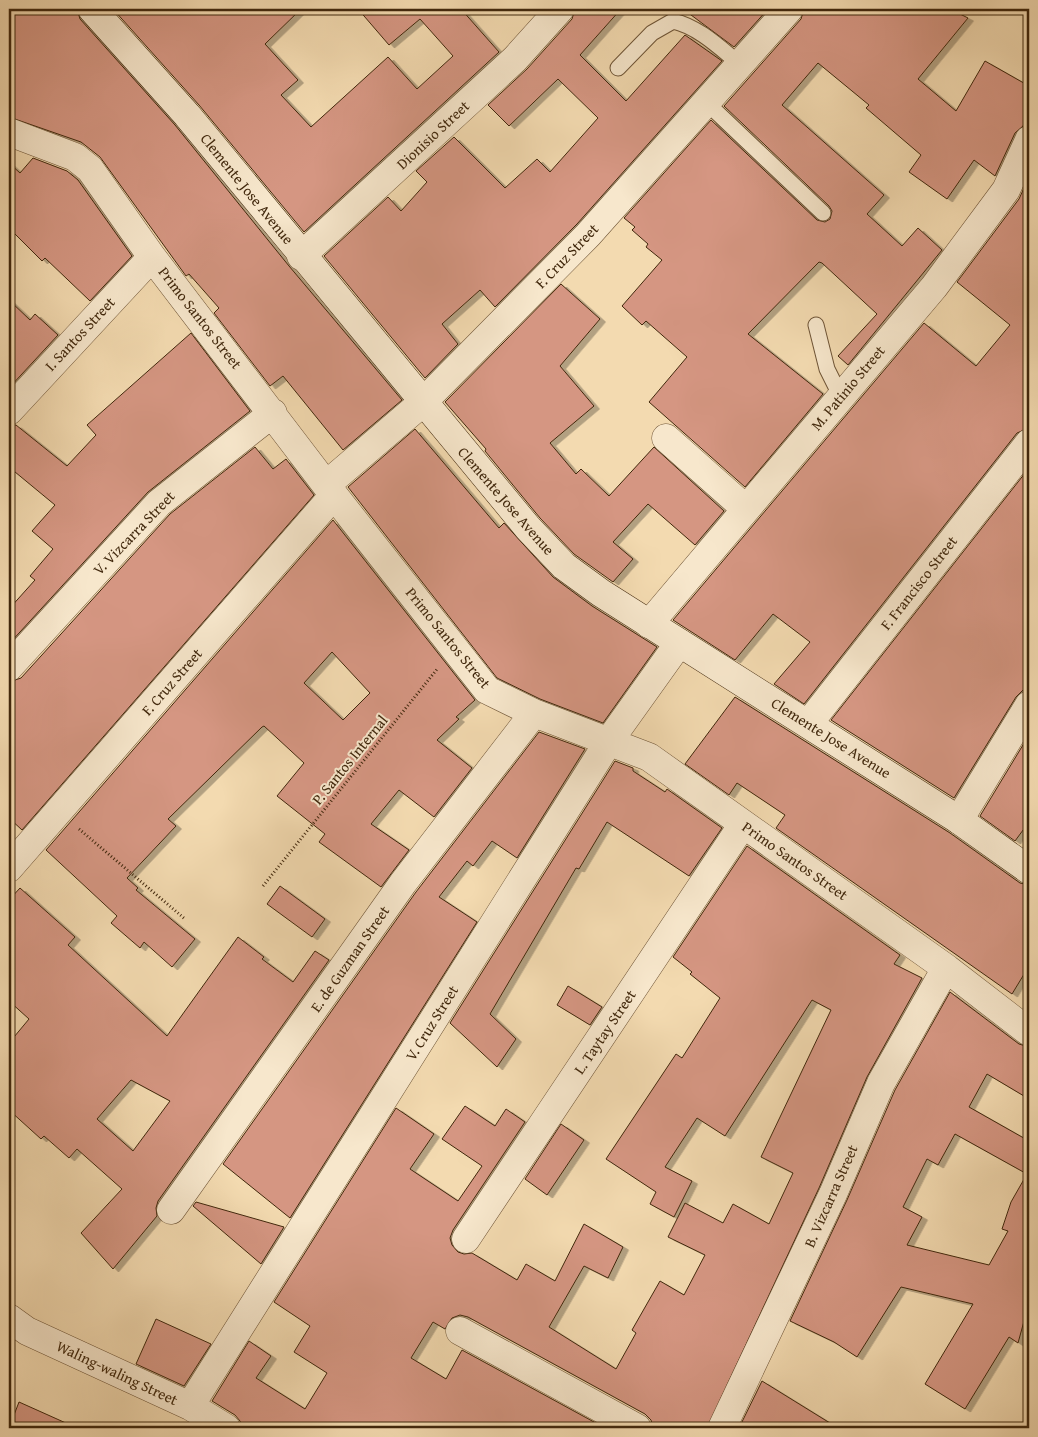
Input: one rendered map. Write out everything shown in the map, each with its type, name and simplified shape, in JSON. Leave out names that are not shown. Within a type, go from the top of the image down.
[{"type":"street","name":"Clemente Jose Avenue","points":[[92,9],[187,115],[422,403],[528,528],[564,566],[649,624],[809,723],[959,820],[1029,870]]},
{"type":"street","name":"Dionisio Street","points":[[301,256],[515,59],[560,9]]},
{"type":"street","name":"F. Cruz Street","points":[[9,868],[330,490],[422,403],[588,235],[707,104],[789,9]]},
{"type":"street","name":"Primo Santos Street","points":[[9,132],[75,157],[90,169],[152,257],[330,490],[487,690],[534,713],[649,757],[946,968],[1029,1032]]},
{"type":"street","name":"M. Patinio Street","points":[[649,624],[934,287],[1006,190],[1029,140]]},
{"type":"street","name":"I. Santos Street","points":[[9,411],[152,257]]},
{"type":"street","name":"V. Vizcarra Street","points":[[9,666],[159,503],[273,413]]},
{"type":"street","points":[[666,438],[746,509]]},
{"type":"street","name":"F. Francisco Street","points":[[809,723],[1029,443]]},
{"type":"street","name":"V. Cruz Street","points":[[190,1406],[609,741],[679,643]]},
{"type":"street","points":[[959,820],[1029,705]]},
{"type":"street","name":"E. de Guzman Street","points":[[170,1210],[403,883],[534,713]]},
{"type":"street","name":"L. Taytay Street","points":[[466,1239],[743,824]]},
{"type":"street","name":"B. Vizcarra Street","points":[[722,1428],[833,1194],[881,1083],[946,968]]},
{"type":"street","name":"Waling-waling Street","points":[[18,1324],[190,1406],[226,1428]]},
{"type":"street","points":[[460,1331],[637,1428]]},
{"type":"lane","points":[[618,68],[652,33],[674,20],[704,35],[741,65]]},
{"type":"lane","points":[[707,104],[823,213]]},
{"type":"lane","points":[[816,325],[827,369],[841,397]]},
{"type":"path","name":"P. Santos Internal","points":[[263,886],[454,648]]},
{"type":"path","points":[[58,812],[185,919]]},
{"type":"path","points":[[1025,1428],[1029,1410]]},
{"type":"building","points":[[9,9],[77,9],[80,19],[175,125],[289,266],[402,400],[343,450],[283,376],[270,386],[214,313],[219,308],[189,274],[186,276],[100,157],[81,142],[9,117]]},
{"type":"building","points":[[113,9],[301,9],[265,44],[298,80],[281,95],[311,127],[388,57],[417,89],[453,56],[420,19],[389,45],[358,9],[461,9],[499,52],[304,232],[199,105]]},
{"type":"building","points":[[575,9],[621,9],[580,55],[626,101],[685,35],[722,61],[577,224],[495,307],[480,290],[442,324],[458,344],[425,378],[324,256],[388,197],[401,211],[427,182],[416,171],[454,137],[505,188],[537,159],[550,172],[598,118],[558,79],[509,126],[488,105],[527,69],[572,19]]},
{"type":"building","points":[[683,9],[768,9],[734,47]]},
{"type":"building","points":[[804,9],[950,9],[968,18],[918,79],[956,111],[985,61],[1029,86],[1029,114],[1023,126],[1015,133],[995,176],[974,160],[947,199],[909,172],[921,155],[866,108],[869,105],[818,63],[782,105],[884,195],[867,214],[902,246],[918,228],[942,250],[848,365],[838,356],[877,314],[819,262],[748,334],[823,394],[745,487],[649,402],[687,357],[646,321],[642,325],[622,306],[662,260],[646,247],[648,244],[632,230],[635,227],[624,218],[711,120],[817,220],[825,222],[830,219],[832,211],[829,206],[724,106],[801,19]]},
{"type":"building","points":[[33,158],[67,171],[78,180],[132,256],[90,301],[45,258],[42,261],[9,228],[9,163],[20,173]]},
{"type":"building","points":[[1029,177],[1029,428],[1017,433],[804,704],[774,684],[810,642],[773,614],[735,660],[673,620],[924,323],[976,366],[1010,325],[957,282],[1019,199]]},
{"type":"building","points":[[561,284],[600,319],[560,366],[594,406],[550,443],[576,474],[581,469],[609,496],[654,447],[724,511],[695,545],[648,504],[613,542],[633,559],[613,582],[574,554],[540,518],[485,451],[486,449],[445,402]]},
{"type":"building","points":[[9,300],[30,320],[35,314],[58,335],[9,388]]},
{"type":"building","points":[[191,333],[250,411],[148,492],[9,644],[9,609],[35,580],[30,576],[53,549],[32,531],[55,505],[9,467],[9,426],[16,425],[67,466],[96,435],[87,425]]},
{"type":"building","points":[[415,429],[499,528],[504,523],[553,577],[592,606],[657,647],[603,723],[540,699],[497,678],[348,487]]},
{"type":"building","points":[[255,447],[273,469],[286,459],[314,495],[22,830],[9,818],[9,682],[21,678],[170,514]]},
{"type":"building","points":[[1029,468],[1029,684],[1016,697],[954,798],[831,720]]},
{"type":"building","points":[[333,520],[475,700],[456,717],[459,719],[437,740],[472,768],[434,817],[399,790],[371,824],[409,850],[381,887],[319,842],[325,834],[277,796],[304,763],[264,726],[262,727],[168,819],[176,826],[127,878],[138,888],[136,890],[195,939],[172,967],[144,942],[140,948],[111,923],[117,916],[46,850]],"holes":[[[332,652],[370,693],[343,720],[304,683]]]},
{"type":"building","points":[[735,697],[950,833],[1020,883],[1029,885],[1029,966],[1012,994],[776,828],[785,815],[737,783],[729,795],[685,764]]},
{"type":"building","points":[[539,732],[585,749],[517,858],[492,841],[473,866],[467,861],[439,897],[477,922],[290,1218],[223,1164],[416,892]]},
{"type":"building","points":[[1029,735],[1029,822],[1015,841],[980,816]]},
{"type":"building","points":[[615,761],[633,768],[633,771],[665,792],[667,789],[722,828],[689,876],[607,822],[579,869],[576,868],[490,1014],[516,1039],[497,1067],[450,1023]]},
{"type":"building","points":[[747,846],[900,955],[894,964],[922,978],[867,1077],[819,1188],[707,1428],[653,1428],[651,1420],[645,1414],[468,1317],[460,1315],[452,1318],[445,1329],[433,1322],[411,1358],[446,1379],[462,1350],[605,1428],[242,1428],[240,1421],[235,1415],[212,1401],[249,1341],[271,1356],[256,1378],[305,1409],[327,1373],[294,1352],[310,1326],[274,1302],[396,1108],[434,1134],[410,1169],[458,1201],[482,1166],[442,1139],[465,1106],[495,1126],[506,1109],[525,1122],[453,1230],[450,1238],[452,1245],[458,1252],[464,1254],[472,1253],[517,1280],[526,1264],[555,1281],[584,1224],[623,1247],[608,1278],[584,1266],[549,1327],[616,1369],[636,1333],[632,1330],[660,1281],[684,1295],[705,1255],[668,1237],[685,1203],[723,1223],[733,1204],[769,1224],[793,1173],[761,1157],[831,1010],[812,1000],[725,1136],[697,1118],[665,1167],[692,1181],[674,1217],[650,1204],[656,1192],[606,1159],[676,1054],[682,1058],[720,998],[690,974],[692,972],[673,957]]},
{"type":"building","points":[[280,886],[325,919],[312,937],[267,904]]},
{"type":"building","points":[[20,888],[75,937],[68,945],[167,1036],[238,937],[264,957],[262,959],[293,982],[315,951],[329,960],[158,1201],[156,1208],[157,1216],[113,1269],[81,1233],[122,1189],[77,1149],[69,1158],[44,1136],[41,1139],[9,1110],[9,1043],[29,1019],[9,1001],[9,900]],"holes":[[[131,1080],[170,1101],[133,1151],[97,1119]]]},
{"type":"building","points":[[568,986],[602,1007],[590,1025],[557,1005]]},
{"type":"building","points":[[950,992],[1019,1044],[1029,1047],[1029,1099],[987,1074],[969,1107],[1029,1141],[1029,1303],[1018,1343],[1009,1337],[965,1409],[925,1384],[973,1304],[901,1287],[857,1357],[834,1342],[790,1321],[847,1200],[895,1090]],"holes":[[[955,1134],[1027,1174],[1011,1202],[1002,1229],[1008,1231],[989,1265],[907,1245],[922,1217],[903,1207],[927,1159],[938,1165]]]},
{"type":"building","points":[[561,1124],[584,1140],[547,1195],[525,1179]]},
{"type":"building","points":[[196,1202],[284,1227],[261,1264],[193,1206]]},
{"type":"building","points":[[156,1319],[211,1344],[184,1386],[136,1364]]},
{"type":"building","points":[[762,1381],[838,1428],[739,1428]]},
{"type":"building","points":[[19,1402],[77,1428],[9,1428]]}]
